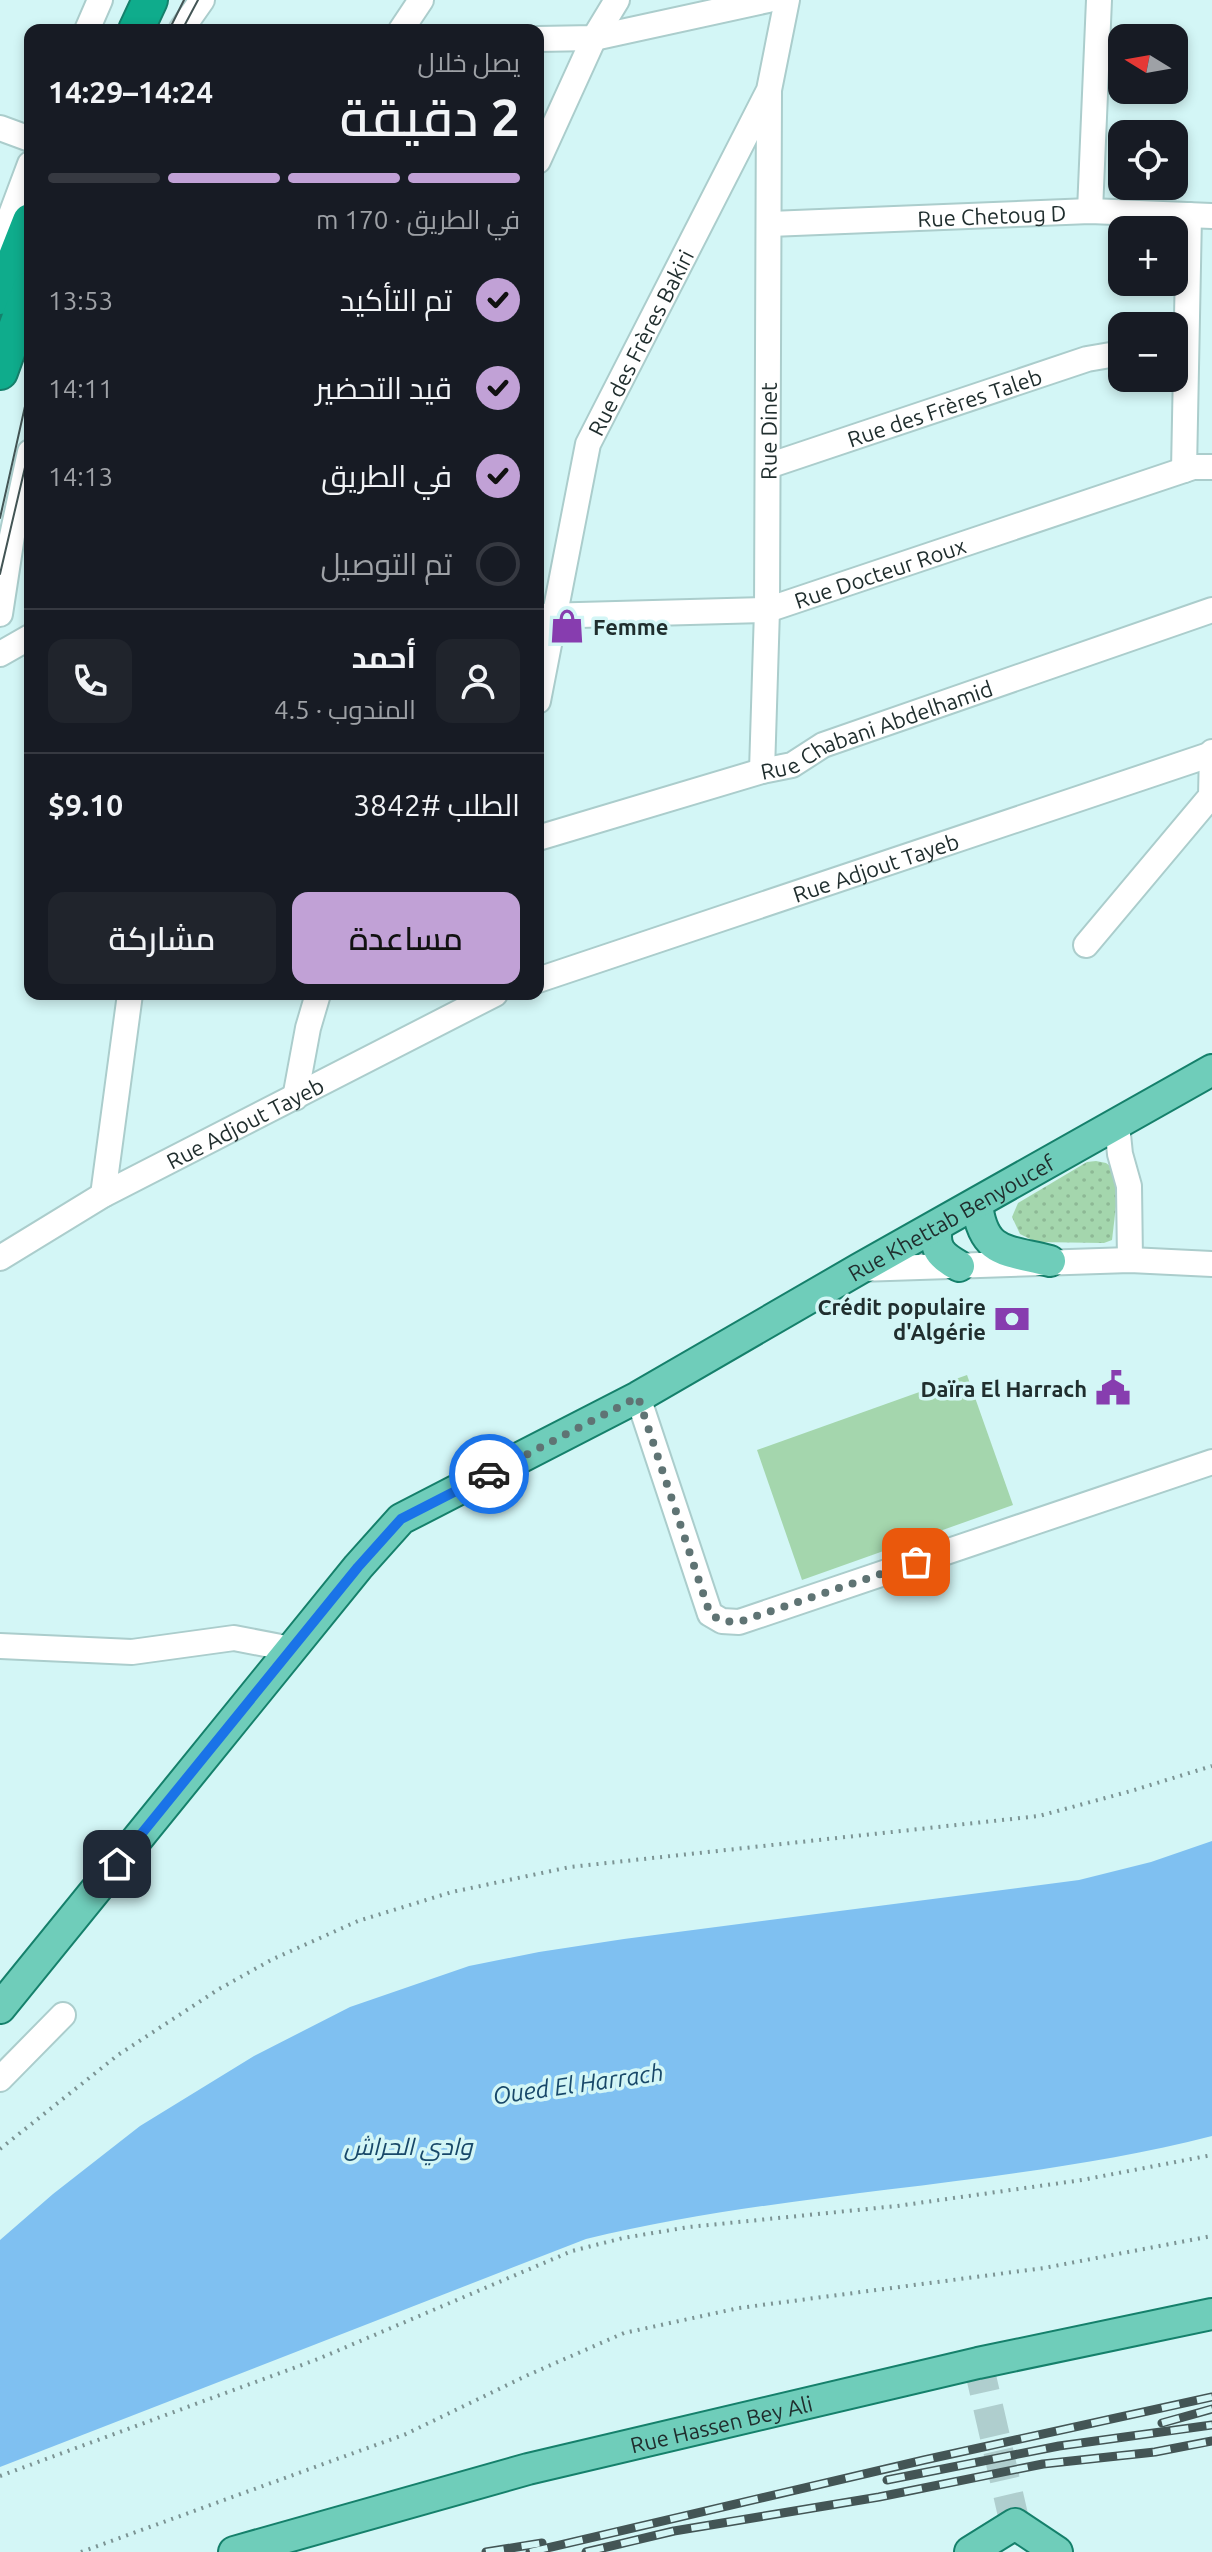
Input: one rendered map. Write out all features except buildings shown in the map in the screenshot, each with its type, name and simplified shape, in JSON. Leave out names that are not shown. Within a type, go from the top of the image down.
[{"type":"highway","points":[[115,24],[126,0]]},
{"type":"highway","points":[[139,24],[150,0]]},
{"type":"highway","points":[[0,297],[24,236]]},
{"type":"highway","points":[[0,372],[24,306]]},
{"type":"main road","name":"Rue Khettab Benyoucef","points":[[0,2008],[358,1567],[401,1519],[638,1397],[1212,1070]]},
{"type":"main road","points":[[977,1204],[979,1223],[986,1238],[1007,1250],[1050,1261]]},
{"type":"main road","points":[[937,1227],[938,1251],[959,1266]]},
{"type":"main road","name":"Rue Hassen Bey Ali","points":[[234,2552],[528,2469],[978,2363],[1212,2314]]},
{"type":"main road","points":[[970,2552],[1015,2524],[1057,2552]]},
{"type":"street","points":[[90,24],[100,0]]},
{"type":"street","points":[[185,24],[202,0]]},
{"type":"street","points":[[405,24],[421,0]]},
{"type":"street","points":[[544,148],[594,38],[617,0]]},
{"type":"street","points":[[544,39],[594,38],[768,0]]},
{"type":"street","name":"Rue des Frères Bakiri","points":[[544,637],[546,616],[588,444],[769,90],[787,0]]},
{"type":"street","points":[[1090,211],[1099,0]]},
{"type":"street","name":"Rue Dinet","points":[[762,771],[767,610],[769,90]]},
{"type":"street","points":[[0,128],[24,137]]},
{"type":"street","points":[[0,244],[24,180]]},
{"type":"street","name":"Rue Chetoug D","points":[[770,224],[1090,211],[1201,215]]},
{"type":"street","points":[[1184,470],[1201,215]]},
{"type":"street","name":"Rue des Frères Taleb","points":[[768,466],[1087,359],[1108,355]]},
{"type":"street","name":"Rue Docteur Roux","points":[[546,616],[767,610],[1193,467],[1212,467]]},
{"type":"street","points":[[24,480],[0,615],[24,623]]},
{"type":"street","name":"Rue Chabani Abdelhamid","points":[[544,836],[762,771],[792,765],[823,745],[1212,610]]},
{"type":"street","points":[[0,654],[24,640]]},
{"type":"street","points":[[1086,945],[1211,796],[1212,753]]},
{"type":"street","name":"Rue Adjout Tayeb","points":[[544,978],[1212,753]]},
{"type":"street","points":[[103,1195],[129,1000]]},
{"type":"street","points":[[295,1098],[316,1000]]},
{"type":"street","name":"Rue Adjout Tayeb","points":[[0,1258],[103,1195],[481,1000]]},
{"type":"street","points":[[1117,1125],[1120,1154],[1129,1186],[1130,1260]]},
{"type":"street","points":[[859,1269],[1050,1261],[1130,1260],[1212,1264]]},
{"type":"street","points":[[638,1397],[710,1614],[728,1622],[739,1622],[1212,1462]]},
{"type":"street","points":[[0,1646],[132,1652],[234,1638],[291,1649]]},
{"type":"street","points":[[0,2079],[63,2015]]},
{"type":"path","points":[[0,2149],[118,2055],[219,1989],[273,1959],[358,1921],[452,1892],[570,1867],[1039,1816],[1212,1766]]},
{"type":"path","points":[[0,2476],[318,2359],[572,2251],[623,2238],[689,2227],[897,2206],[1082,2180],[1212,2155]]},
{"type":"path","points":[[81,2552],[406,2434],[624,2333],[739,2308],[1044,2268],[1212,2236]]},
{"type":"green space","points":[[1087,1162],[1106,1163],[1117,1171],[1112,1240],[1104,1243],[1036,1242],[1020,1234],[1012,1217],[1018,1203]]},
{"type":"green space","points":[[967,1375],[1013,1505],[802,1580],[757,1450]]},
{"type":"water","name":"وادي الحراش","points":[[1212,1841],[1212,2136],[1057,2167],[742,2209],[586,2239],[0,2467],[0,2240],[140,2126],[254,2056],[350,2007],[469,1966],[624,1939],[1079,1880],[1151,1862]]},
{"type":"tunnel","points":[[978,2363],[1015,2524]]},
{"type":"tram line","points":[[172,24],[184,0]]},
{"type":"tram line","points":[[185,24],[198,0]]},
{"type":"tram line","points":[[0,518],[24,411]]},
{"type":"tram line","points":[[0,574],[24,472]]},
{"type":"railway","points":[[530,2552],[1212,2397]]},
{"type":"railway","points":[[1162,2423],[1212,2409]]},
{"type":"railway","points":[[887,2480],[1059,2446],[1212,2425]]},
{"type":"railway","points":[[586,2552],[674,2531],[879,2497],[1043,2464],[1155,2452],[1212,2441]]},
{"type":"railway","points":[[486,2552],[542,2543]]},
{"type":"way so far","points":[[489,1474],[638,1397],[710,1614],[717,1619],[739,1622],[916,1562]]},
{"type":"place","name":"Femme","points":[[567,626]]},
{"type":"place","name":"Crédit populaire d'Algérie","points":[[1012,1319]]},
{"type":"place","name":"Daïra El Harrach","points":[[1113,1388]]},
{"type":"route","points":[[117,1864],[358,1567],[401,1519],[489,1474]]},
{"type":"water label","name":"Oued El Harrach","points":[[578,2084]]}]
